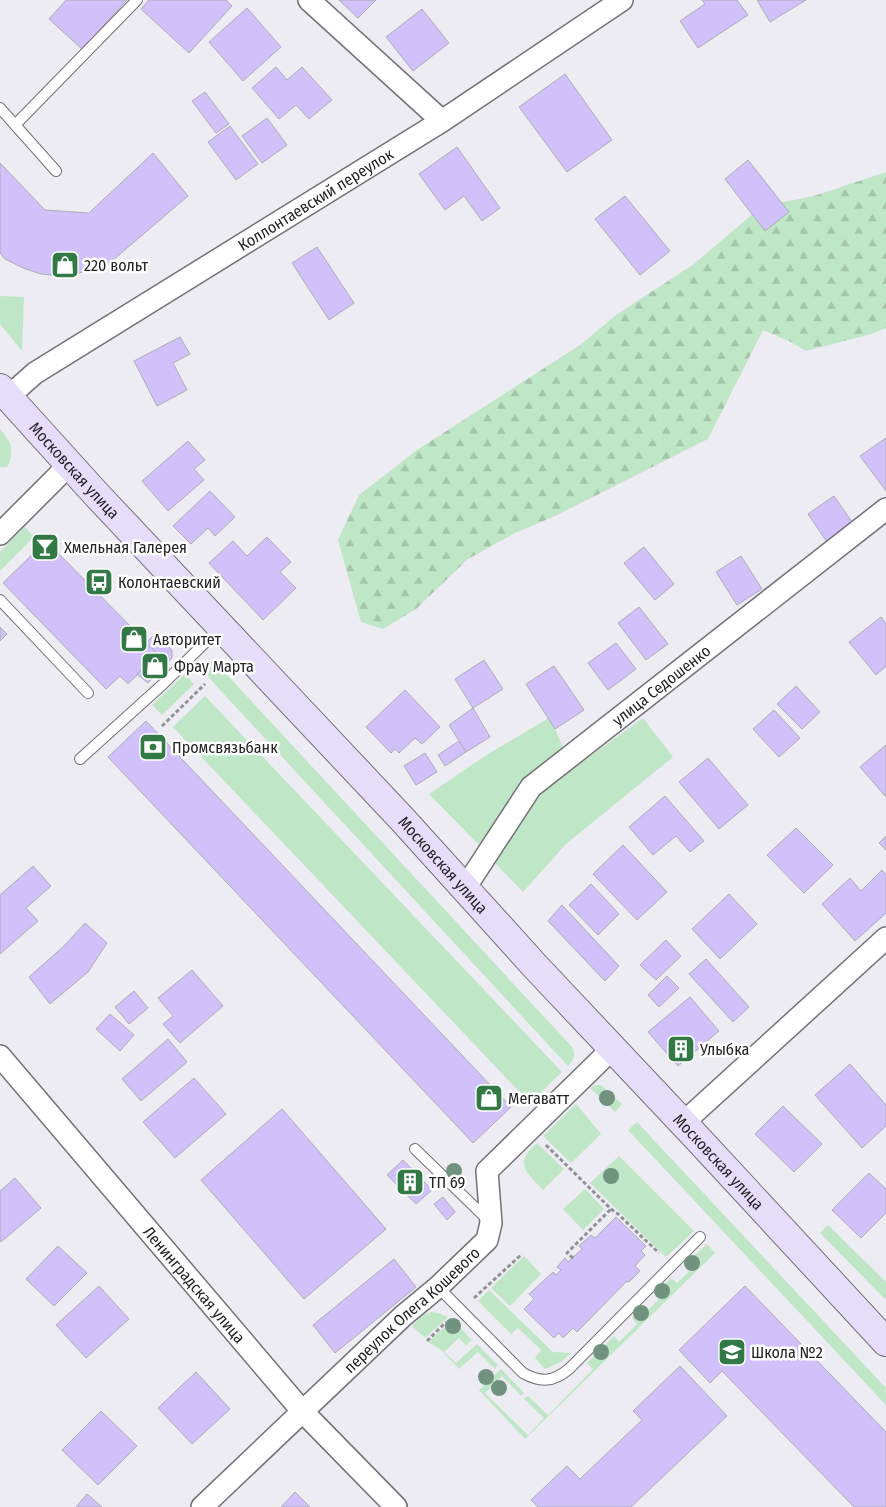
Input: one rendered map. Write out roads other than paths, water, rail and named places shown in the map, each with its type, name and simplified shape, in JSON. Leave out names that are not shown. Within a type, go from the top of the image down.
[{"type":"main road","name":"Московская улица","points":[[4,393],[886,1342]]},
{"type":"street","points":[[309,0],[442,121]]},
{"type":"street","name":"Коллонтаевский переулок","points":[[4,393],[442,121],[622,0]]},
{"type":"street","points":[[3,526],[70,464]]},
{"type":"street","name":"улица Седошенко","points":[[465,888],[532,786],[886,509]]},
{"type":"street","points":[[683,1123],[886,938]]},
{"type":"street","name":"переулок Олега Кошевого","points":[[202,1507],[402,1316],[438,1287],[487,1240],[490,1223],[487,1171],[612,1049]]},
{"type":"street","name":"Ленинградская улица","points":[[0,1056],[303,1412],[396,1507]]},
{"type":"lane","points":[[15,125],[137,0]]},
{"type":"lane","points":[[0,108],[56,171]]},
{"type":"lane","points":[[0,600],[88,693]]},
{"type":"lane","points":[[80,759],[162,685],[222,626]]},
{"type":"lane","points":[[414,1149],[490,1223]]},
{"type":"lane","points":[[438,1287],[524,1372],[532,1378],[552,1379],[569,1369],[700,1237]]},
{"type":"place","name":"220 вольт","points":[[65,265]]},
{"type":"place","name":"Хмельная Галерея","points":[[45,547]]},
{"type":"place","name":"Колонтаевский","points":[[99,582]]},
{"type":"place","name":"Авторитет","points":[[134,639]]},
{"type":"place","name":"Фрау Марта","points":[[155,666]]},
{"type":"place","name":"Промсвязьбанк","points":[[153,747]]},
{"type":"place","name":"Улыбка","points":[[681,1049]]},
{"type":"place","name":"Мегаватт","points":[[489,1098]]},
{"type":"place","name":"ТП 69","points":[[410,1182]]},
{"type":"place","name":"Школа №2","points":[[732,1352]]}]
